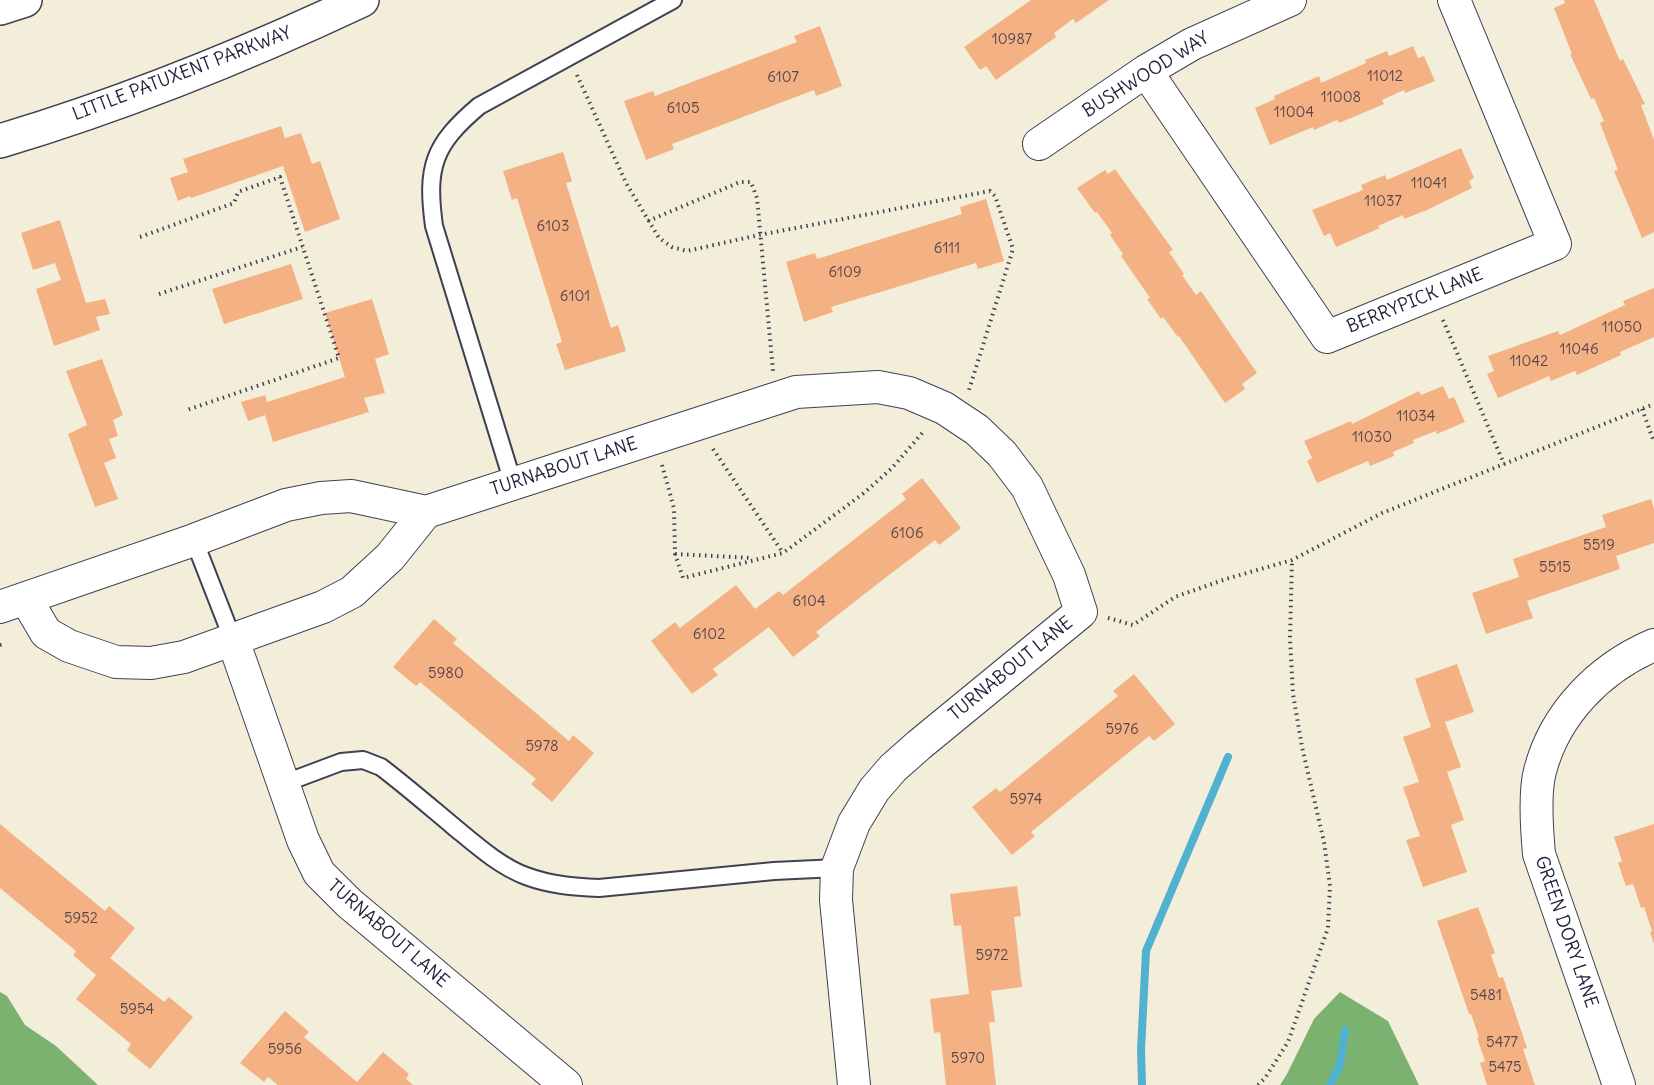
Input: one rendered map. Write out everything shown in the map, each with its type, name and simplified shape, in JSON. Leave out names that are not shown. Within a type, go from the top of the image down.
[{"type":"main road","points":[[0,8],[25,0]]},
{"type":"main road","name":"LITTLE PATUXENT PARKWAY","points":[[0,141],[139,94],[244,54],[362,0]]},
{"type":"street","name":"BUSHWOOD WAY","points":[[1039,144],[1146,71],[1192,44],[1234,11],[1290,0]]},
{"type":"street","name":"BERRYPICK LANE","points":[[1146,71],[1327,337],[1555,244],[1454,0]]},
{"type":"street","name":"TURNABOUT LANE","points":[[426,512],[796,392],[878,387],[909,393],[952,414],[976,430],[1002,454],[1028,487],[1068,575],[1081,612],[919,744],[893,768],[874,790],[854,823],[837,868],[836,900],[854,1085]]},
{"type":"street","points":[[351,496],[426,512],[390,557],[352,592],[323,607],[184,657],[151,663],[116,662],[69,646],[46,633],[13,603],[194,540],[286,504],[351,496]]},
{"type":"street","name":"TURNABOUT LANE","points":[[233,640],[285,783],[303,840],[318,873],[349,903],[566,1085]]},
{"type":"street","name":"GREEN DORY LANE","points":[[1619,1085],[1539,854],[1536,824],[1539,773],[1550,741],[1567,713],[1588,688],[1614,666],[1654,645]]},
{"type":"lane","points":[[513,483],[434,226],[430,194],[433,168],[442,144],[460,122],[478,106],[673,0]]},
{"type":"lane","points":[[194,540],[233,640]]},
{"type":"lane","points":[[285,783],[341,762],[363,760],[381,766],[479,847],[524,875],[549,883],[599,888],[774,871],[837,868]]},
{"type":"path","points":[[570,58],[626,183],[659,238],[672,247],[687,251],[759,234],[990,191],[995,196],[1013,249],[952,414],[864,493],[783,553],[683,578],[675,554],[674,508],[655,439]]},
{"type":"path","points":[[140,237],[234,203],[238,192],[280,177],[339,358],[187,410]]},
{"type":"path","points":[[648,221],[740,182],[751,182],[757,198],[776,399]]},
{"type":"path","points":[[159,294],[303,247]]},
{"type":"path","points":[[1432,294],[1504,464]]},
{"type":"path","points":[[1081,612],[1133,625],[1175,597],[1292,560],[1382,513],[1654,404]]},
{"type":"path","points":[[1642,409],[1654,442]]},
{"type":"path","points":[[696,424],[783,553]]},
{"type":"path","points":[[675,554],[757,558]]},
{"type":"path","points":[[1258,1085],[1288,1042],[1328,928],[1330,886],[1324,842],[1302,747],[1293,694],[1290,639],[1292,560]]},
{"type":"green space","points":[[0,992],[7,996],[25,1025],[56,1046],[98,1085],[0,1085]]},
{"type":"green space","points":[[1340,992],[1388,1021],[1419,1085],[1280,1085],[1314,1019]]},
{"type":"building","points":[[1031,0],[1109,0],[1076,23],[1073,19],[1054,33],[1056,37],[996,80],[986,66],[980,70],[964,47]]},
{"type":"building","points":[[1564,0],[1594,0],[1620,61],[1623,59],[1645,104],[1641,105],[1654,140],[1654,232],[1642,238],[1614,171],[1618,170],[1600,123],[1604,121],[1570,54],[1572,54],[1554,8],[1565,3]]},
{"type":"building","points":[[820,26],[842,86],[816,96],[814,90],[672,144],[674,149],[646,160],[624,101],[653,91],[655,96],[797,42],[794,36]]},
{"type":"building","points":[[1413,46],[1418,58],[1424,56],[1435,81],[1405,93],[1404,90],[1382,100],[1384,104],[1339,123],[1337,120],[1314,130],[1313,127],[1270,145],[1255,108],[1275,99],[1274,96],[1319,76],[1321,83],[1387,51],[1389,56]]},
{"type":"building","points":[[281,126],[285,138],[301,133],[312,164],[320,161],[340,219],[305,232],[283,166],[178,201],[170,178],[188,172],[183,159]]},
{"type":"building","points":[[1461,148],[1474,178],[1469,181],[1472,188],[1404,219],[1403,215],[1378,226],[1380,228],[1336,247],[1330,233],[1324,236],[1312,210],[1363,190],[1361,185],[1385,175],[1387,180]]},
{"type":"building","points":[[563,152],[572,181],[566,183],[611,328],[618,325],[626,351],[565,370],[556,344],[562,342],[517,198],[512,200],[503,171]]},
{"type":"building","points":[[1115,169],[1173,250],[1169,252],[1184,274],[1182,275],[1196,295],[1201,291],[1257,373],[1242,384],[1245,389],[1225,403],[1179,336],[1163,317],[1161,319],[1147,299],[1150,298],[1121,256],[1123,254],[1110,235],[1112,233],[1077,188],[1105,170],[1108,174]]},
{"type":"building","points":[[986,199],[1004,261],[978,269],[976,263],[831,307],[833,312],[804,322],[786,262],[815,253],[817,259],[962,214],[960,207]]},
{"type":"building","points":[[60,220],[86,303],[105,299],[110,314],[96,317],[100,330],[54,346],[36,289],[61,280],[55,263],[33,270],[21,233]]},
{"type":"building","points":[[291,264],[303,299],[224,324],[212,289]]},
{"type":"building","points":[[1654,288],[1654,337],[1577,375],[1575,371],[1551,381],[1549,376],[1498,398],[1487,374],[1494,371],[1488,356],[1558,331],[1560,335],[1625,305],[1623,301]]},
{"type":"building","points":[[372,299],[389,354],[375,359],[385,393],[364,398],[369,412],[273,442],[265,415],[248,421],[241,402],[265,395],[267,402],[345,377],[325,313]]},
{"type":"building","points":[[102,359],[123,415],[113,420],[118,436],[109,439],[116,458],[104,463],[118,499],[95,507],[68,434],[87,425],[66,371]]},
{"type":"building","points":[[1443,386],[1449,399],[1454,397],[1465,422],[1437,434],[1436,431],[1413,440],[1414,443],[1393,452],[1394,456],[1370,466],[1368,461],[1317,483],[1307,461],[1312,458],[1304,441],[1351,421],[1352,424],[1419,391],[1421,395]]},
{"type":"building","points":[[922,478],[961,528],[939,545],[935,540],[876,585],[816,632],[820,636],[793,657],[769,627],[713,669],[718,675],[692,694],[651,641],[675,622],[680,628],[736,585],[755,609],[779,591],[783,595],[906,499],[902,494]]},
{"type":"building","points":[[1651,499],[1654,509],[1654,543],[1616,556],[1620,569],[1527,601],[1533,618],[1486,634],[1472,593],[1519,577],[1513,559],[1606,527],[1602,515]]},
{"type":"building","points":[[434,619],[457,639],[453,643],[569,741],[573,735],[594,753],[552,802],[531,784],[536,779],[420,682],[416,686],[393,667]]},
{"type":"building","points":[[1457,664],[1474,712],[1445,722],[1461,767],[1447,772],[1464,820],[1451,825],[1467,872],[1423,887],[1406,840],[1420,836],[1403,787],[1419,782],[1403,737],[1431,727],[1415,679]]},
{"type":"building","points":[[1134,674],[1175,724],[1154,741],[1149,736],[1031,832],[1035,836],[1012,855],[972,807],[996,788],[1000,792],[1118,696],[1113,691]]},
{"type":"building","points":[[0,824],[105,911],[109,906],[135,928],[110,958],[164,1002],[169,997],[193,1017],[150,1069],[127,1050],[131,1044],[76,999],[96,975],[73,955],[76,951],[0,888]]},
{"type":"building","points":[[1654,824],[1654,944],[1644,907],[1641,908],[1633,884],[1626,886],[1618,863],[1622,861],[1614,837]]},
{"type":"building","points":[[1017,886],[1021,916],[1014,917],[1022,987],[991,991],[995,1022],[989,1022],[996,1085],[946,1085],[940,1032],[934,1033],[930,999],[969,994],[961,925],[954,926],[950,894]]},
{"type":"building","points":[[1478,907],[1495,953],[1491,955],[1499,978],[1503,977],[1527,1048],[1523,1049],[1535,1085],[1487,1085],[1480,1063],[1485,1061],[1477,1038],[1479,1037],[1437,921]]},
{"type":"building","points":[[285,1011],[309,1032],[304,1037],[357,1082],[383,1052],[409,1074],[406,1079],[413,1085],[278,1085],[268,1077],[264,1082],[240,1063]]},
{"type":"waterway","points":[[1142,1085],[1141,1050],[1146,951],[1228,757]]},
{"type":"waterway","points":[[1330,1085],[1340,1065],[1345,1030]]}]
